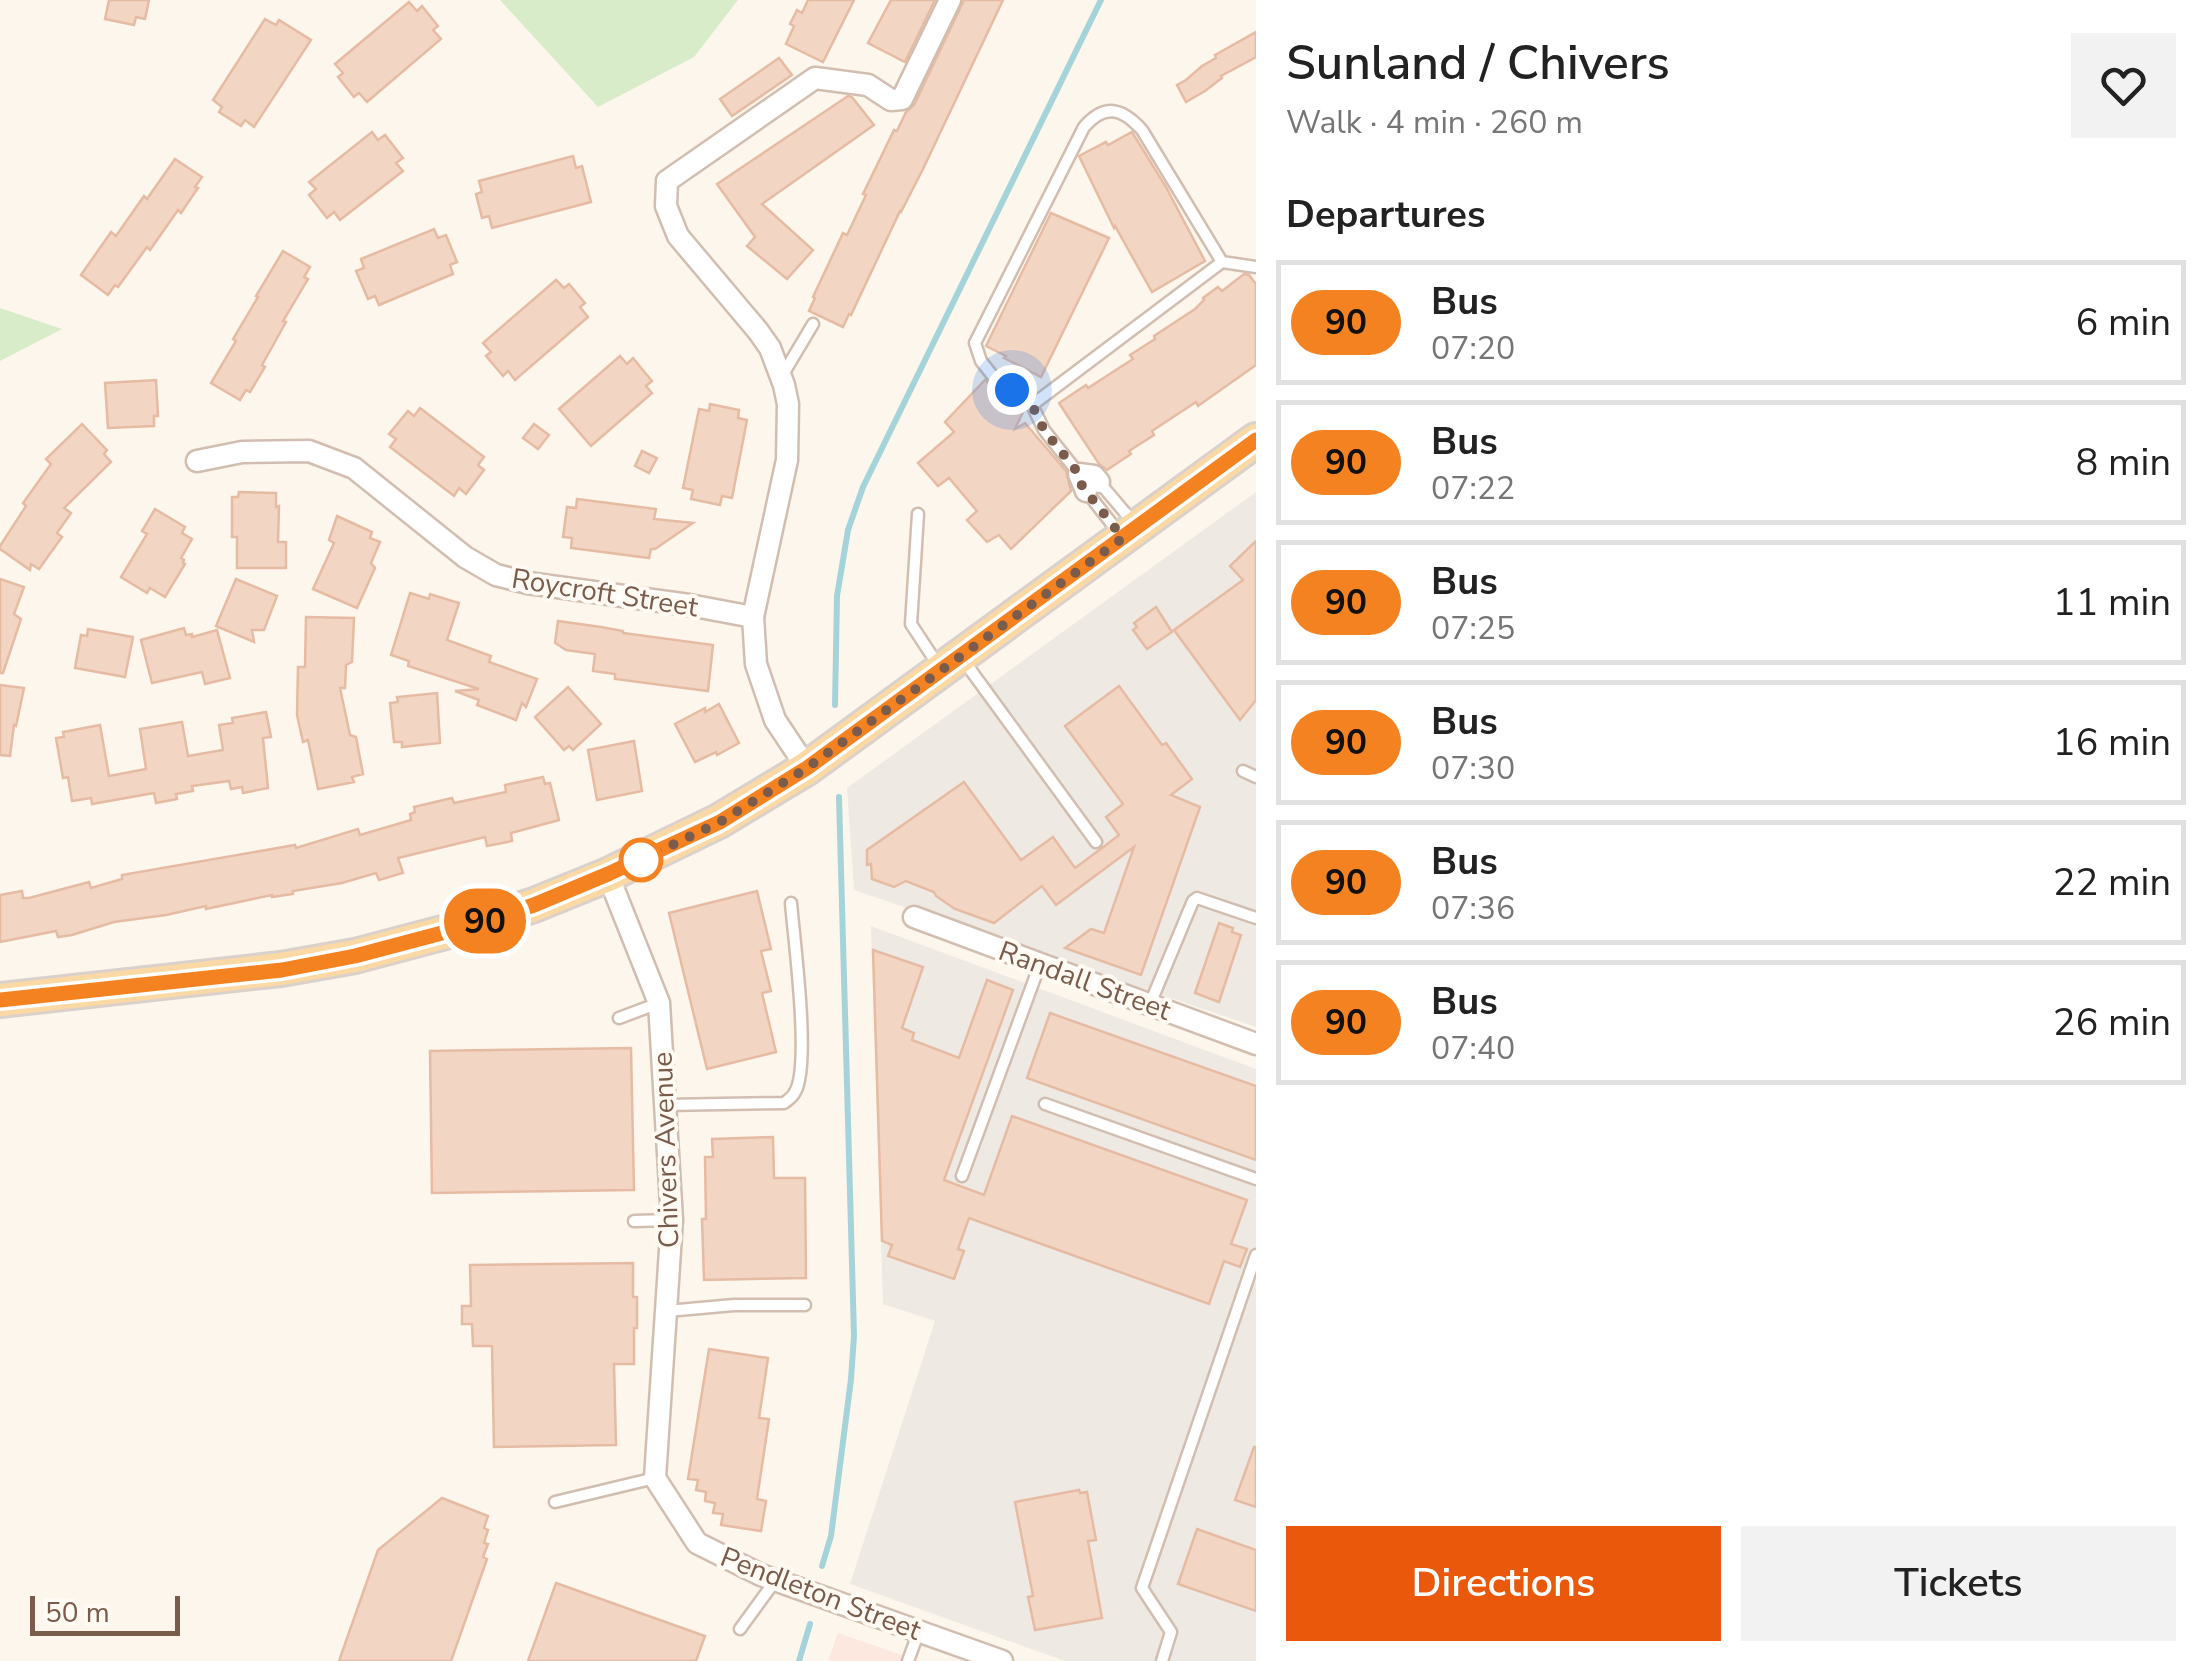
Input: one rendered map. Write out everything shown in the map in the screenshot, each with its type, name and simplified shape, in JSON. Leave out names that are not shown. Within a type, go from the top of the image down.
[{"type":"main road","points":[[0,1000],[282,970],[355,956],[476,924],[608,874],[720,822],[807,768],[1255,445]]},
{"type":"street","points":[[807,768],[775,720],[756,664],[752,617],[787,460],[788,404],[770,348],[678,236],[666,206],[666,181],[815,78],[868,85],[891,100],[902,100],[950,0]]},
{"type":"street","name":"Roycroft Street","points":[[197,462],[242,452],[309,451],[354,468],[465,558],[496,575],[528,584],[752,617]]},
{"type":"street","name":"Chivers Avenue","points":[[608,874],[659,1003],[672,1220],[655,1478]]},
{"type":"street","name":"Randall Street","points":[[914,917],[1256,1044]]},
{"type":"street","name":"Pendleton Street","points":[[655,1478],[697,1542],[761,1575],[1002,1661]]},
{"type":"lane","points":[[1130,532],[1044,430],[1032,405],[992,375],[974,343],[1084,127],[1094,116],[1109,110],[1129,115],[1142,130],[1222,262]]},
{"type":"lane","points":[[1032,405],[1222,262],[1256,267]]},
{"type":"lane","points":[[781,377],[813,324]]},
{"type":"lane","points":[[1088,482],[1130,532]]},
{"type":"lane","points":[[918,514],[911,624],[951,663],[1096,842]]},
{"type":"lane","points":[[1243,771],[1256,777]]},
{"type":"lane","points":[[1150,1005],[1196,898],[1256,918]]},
{"type":"lane","points":[[664,1105],[784,1103],[794,1094],[802,1046],[790,903]]},
{"type":"lane","points":[[962,1176],[1040,964]]},
{"type":"lane","points":[[619,1018],[659,1003]]},
{"type":"lane","points":[[1045,1104],[1256,1180]]},
{"type":"lane","points":[[634,1221],[672,1220]]},
{"type":"lane","points":[[1162,1661],[1171,1632],[1142,1588],[1256,1255]]},
{"type":"lane","points":[[666,1311],[734,1305],[805,1305]]},
{"type":"lane","points":[[555,1502],[655,1478]]},
{"type":"lane","points":[[740,1629],[776,1580]]},
{"type":"lane","points":[[908,1661],[919,1632]]},
{"type":"shaded area","points":[[1256,492],[1256,1027],[854,890],[847,788]]},
{"type":"shaded area","points":[[871,926],[1256,1069],[1256,1661],[1065,1661],[850,1584],[935,1321],[883,1304]]},
{"type":"shaded area","points":[[838,1633],[919,1661],[828,1661]]},
{"type":"green space","points":[[500,0],[738,0],[694,57],[598,107]]},
{"type":"green space","points":[[0,308],[62,329],[0,361]]},
{"type":"building","points":[[109,0],[149,0],[145,19],[136,17],[134,25],[105,19]]},
{"type":"building","points":[[808,0],[854,0],[823,62],[786,44],[797,10],[802,13]]},
{"type":"building","points":[[891,0],[935,0],[905,62],[868,43]]},
{"type":"building","points":[[964,0],[1003,0],[843,327],[809,311],[813,297],[843,233],[847,235],[894,130],[914,105]]},
{"type":"building","points":[[409,2],[417,11],[422,6],[438,26],[433,30],[441,39],[367,102],[359,93],[354,97],[338,77],[343,73],[335,64]]},
{"type":"building","points":[[265,19],[276,25],[279,20],[311,40],[254,127],[245,120],[241,126],[219,112],[222,107],[213,100]]},
{"type":"building","points":[[1256,32],[1256,57],[1186,102],[1177,85],[1215,55]]},
{"type":"building","points":[[779,58],[792,75],[732,116],[720,99]]},
{"type":"building","points":[[848,96],[874,125],[762,204],[813,250],[787,279],[747,246],[755,237],[717,184]]},
{"type":"building","points":[[372,132],[378,140],[385,135],[403,158],[396,163],[403,171],[340,220],[334,212],[327,218],[309,195],[316,189],[309,182]]},
{"type":"building","points":[[1132,132],[1205,261],[1152,292],[1114,228],[1079,156]]},
{"type":"building","points":[[573,156],[576,168],[582,166],[591,202],[492,228],[489,216],[482,218],[476,194],[482,192],[479,181]]},
{"type":"building","points":[[175,159],[202,177],[195,187],[198,188],[150,250],[147,247],[108,295],[81,275],[111,232],[116,236]]},
{"type":"building","points":[[1051,213],[1109,238],[1041,377],[986,346]]},
{"type":"building","points":[[434,229],[438,238],[446,235],[457,262],[450,265],[453,274],[379,305],[375,296],[368,299],[356,271],[364,268],[361,259]]},
{"type":"building","points":[[283,251],[310,267],[304,277],[308,279],[283,321],[286,322],[262,365],[265,367],[250,392],[246,390],[240,400],[211,383]]},
{"type":"building","points":[[1244,274],[1256,284],[1256,365],[1198,406],[1196,402],[1152,431],[1154,435],[1107,470],[1099,464],[1059,403],[1133,359],[1130,355],[1195,309],[1203,298],[1218,287],[1222,291]]},
{"type":"building","points":[[556,280],[564,288],[569,284],[585,303],[580,307],[588,317],[515,380],[508,371],[503,376],[486,356],[491,352],[483,343]]},
{"type":"building","points":[[620,356],[627,364],[633,358],[652,381],[646,386],[652,393],[591,446],[559,409]]},
{"type":"building","points":[[156,380],[158,416],[154,416],[154,426],[108,428],[105,383]]},
{"type":"building","points":[[985,380],[1024,410],[1015,429],[1025,423],[1066,471],[1071,491],[1011,549],[999,535],[987,542],[967,520],[977,511],[949,478],[938,486],[918,463],[954,432],[945,422]]},
{"type":"building","points":[[710,404],[739,410],[738,418],[747,420],[732,498],[722,496],[720,505],[691,499],[693,490],[683,488],[699,409],[709,411]]},
{"type":"building","points":[[420,408],[484,457],[478,465],[484,470],[466,494],[459,488],[454,496],[390,447],[396,439],[389,434],[408,411],[414,416]]},
{"type":"building","points":[[82,424],[107,450],[104,454],[111,462],[64,508],[71,513],[57,533],[62,537],[39,569],[31,564],[30,570],[0,546],[26,506],[23,503],[51,464],[46,459]]},
{"type":"building","points":[[534,424],[549,435],[538,449],[523,438]]},
{"type":"building","points":[[642,451],[657,458],[649,473],[635,466]]},
{"type":"building","points":[[239,492],[276,493],[278,542],[286,542],[286,568],[237,568],[232,497],[238,497]]},
{"type":"building","points":[[577,499],[656,509],[654,519],[693,523],[651,549],[649,558],[571,548],[572,538],[563,537],[567,507],[576,508]]},
{"type":"building","points":[[155,509],[185,527],[182,533],[192,539],[181,558],[185,564],[165,597],[150,588],[147,593],[121,577],[147,534],[142,531]]},
{"type":"building","points":[[337,516],[372,532],[370,538],[380,542],[371,563],[375,568],[357,608],[313,589],[334,543],[329,540]]},
{"type":"building","points":[[1256,541],[1256,700],[1240,720],[1174,630],[1243,580],[1230,566]]},
{"type":"building","points":[[0,579],[24,587],[14,614],[21,619],[3,673],[0,673]]},
{"type":"building","points":[[236,579],[277,596],[264,630],[252,630],[254,642],[216,626]]},
{"type":"building","points":[[410,593],[429,599],[430,594],[459,603],[447,640],[491,656],[489,662],[537,679],[516,720],[477,705],[479,700],[455,691],[479,689],[408,666],[409,661],[391,655]]},
{"type":"building","points":[[1156,607],[1172,632],[1147,649],[1133,630],[1137,627],[1134,623]]},
{"type":"building","points":[[306,617],[354,618],[352,662],[346,665],[345,688],[340,688],[363,774],[352,777],[354,782],[318,789],[308,740],[303,742],[297,715],[298,667],[305,667]]},
{"type":"building","points":[[558,621],[713,645],[708,691],[615,679],[615,674],[593,671],[595,654],[566,650],[555,643]]},
{"type":"building","points":[[184,628],[186,635],[192,637],[217,630],[230,678],[205,684],[202,672],[152,683],[141,640]]},
{"type":"building","points":[[88,629],[133,637],[125,677],[75,668],[81,635],[87,636]]},
{"type":"building","points":[[0,685],[24,688],[10,756],[0,755]]},
{"type":"building","points":[[1119,686],[1192,779],[1171,795],[1200,807],[1141,975],[1065,948],[1091,929],[1104,933],[1134,847],[1056,905],[1042,886],[994,923],[955,909],[934,892],[906,881],[894,887],[872,879],[867,850],[964,782],[1021,860],[1053,837],[1075,868],[1119,835],[1106,817],[1123,804],[1065,726]]},
{"type":"building","points":[[568,687],[601,724],[573,750],[569,746],[564,750],[535,717]]},
{"type":"building","points":[[437,693],[440,743],[402,747],[402,742],[394,742],[390,703],[398,702],[397,697]]},
{"type":"building","points":[[719,704],[739,743],[695,762],[675,724]]},
{"type":"building","points":[[266,712],[271,737],[263,738],[268,788],[243,793],[242,787],[231,789],[229,781],[192,786],[193,791],[176,794],[177,799],[156,803],[154,793],[92,804],[91,798],[72,801],[68,777],[63,778],[56,738],[64,737],[63,732],[100,725],[109,776],[146,769],[140,729],[182,722],[188,756],[223,750],[219,725],[233,723],[232,718]]},
{"type":"building","points":[[634,741],[642,791],[597,800],[588,750]]},
{"type":"building","points":[[543,777],[545,784],[550,783],[559,820],[511,833],[512,841],[487,846],[485,837],[398,858],[403,873],[379,880],[376,873],[293,894],[114,922],[72,935],[58,937],[56,931],[0,942],[0,895],[22,891],[23,898],[29,898],[89,882],[91,888],[122,879],[122,875],[295,845],[296,848],[358,829],[360,835],[411,820],[414,807],[506,792],[505,785]]},
{"type":"building","points":[[757,891],[771,949],[761,951],[771,991],[762,993],[776,1052],[707,1069],[669,913]]},
{"type":"building","points":[[1219,923],[1241,935],[1219,1002],[1195,993]]},
{"type":"building","points":[[873,950],[923,967],[902,1028],[914,1033],[912,1040],[959,1058],[987,980],[1013,990],[944,1180],[984,1195],[1012,1116],[1247,1200],[1231,1244],[1247,1249],[1240,1267],[1224,1261],[1209,1304],[969,1218],[958,1249],[964,1251],[954,1279],[888,1256],[892,1245],[882,1241]]},
{"type":"building","points":[[1050,1013],[1256,1086],[1256,1160],[1027,1078]]},
{"type":"building","points":[[631,1048],[634,1190],[432,1193],[430,1051]]},
{"type":"building","points":[[773,1137],[774,1178],[805,1178],[806,1278],[704,1280],[705,1157],[713,1157],[712,1139]]},
{"type":"building","points":[[633,1263],[633,1297],[637,1297],[634,1364],[614,1364],[616,1445],[494,1447],[492,1346],[473,1346],[472,1324],[462,1324],[462,1306],[471,1306],[470,1265]]},
{"type":"building","points":[[709,1349],[768,1358],[759,1418],[769,1419],[757,1499],[766,1501],[761,1531],[721,1525],[723,1514],[713,1513],[715,1503],[705,1501],[706,1492],[696,1490],[698,1480],[688,1479]]},
{"type":"building","points":[[1256,1447],[1256,1507],[1235,1500]]},
{"type":"building","points":[[1079,1490],[1087,1492],[1096,1540],[1088,1541],[1102,1618],[1035,1630],[1028,1597],[1033,1596],[1015,1502]]},
{"type":"building","points":[[442,1498],[488,1516],[484,1543],[488,1544],[483,1557],[487,1559],[451,1661],[339,1661],[378,1550]]},
{"type":"building","points":[[1197,1529],[1256,1550],[1256,1611],[1178,1584]]},
{"type":"building","points":[[556,1583],[705,1636],[696,1661],[528,1661]]},
{"type":"waterway","points":[[835,705],[837,596],[848,530],[863,487],[1101,0]]},
{"type":"waterway","points":[[822,1566],[831,1536],[854,1336],[839,797]]},
{"type":"waterway","points":[[799,1661],[810,1624]]},
{"type":"bus line","name":"90","points":[[0,1000],[282,970],[355,956],[476,924],[608,874],[720,822],[807,768],[1256,440]]},
{"type":"route","points":[[641,860],[720,822],[807,768],[1123,538],[1082,486],[1079,474],[1044,430],[1032,405],[1012,390]]}]
